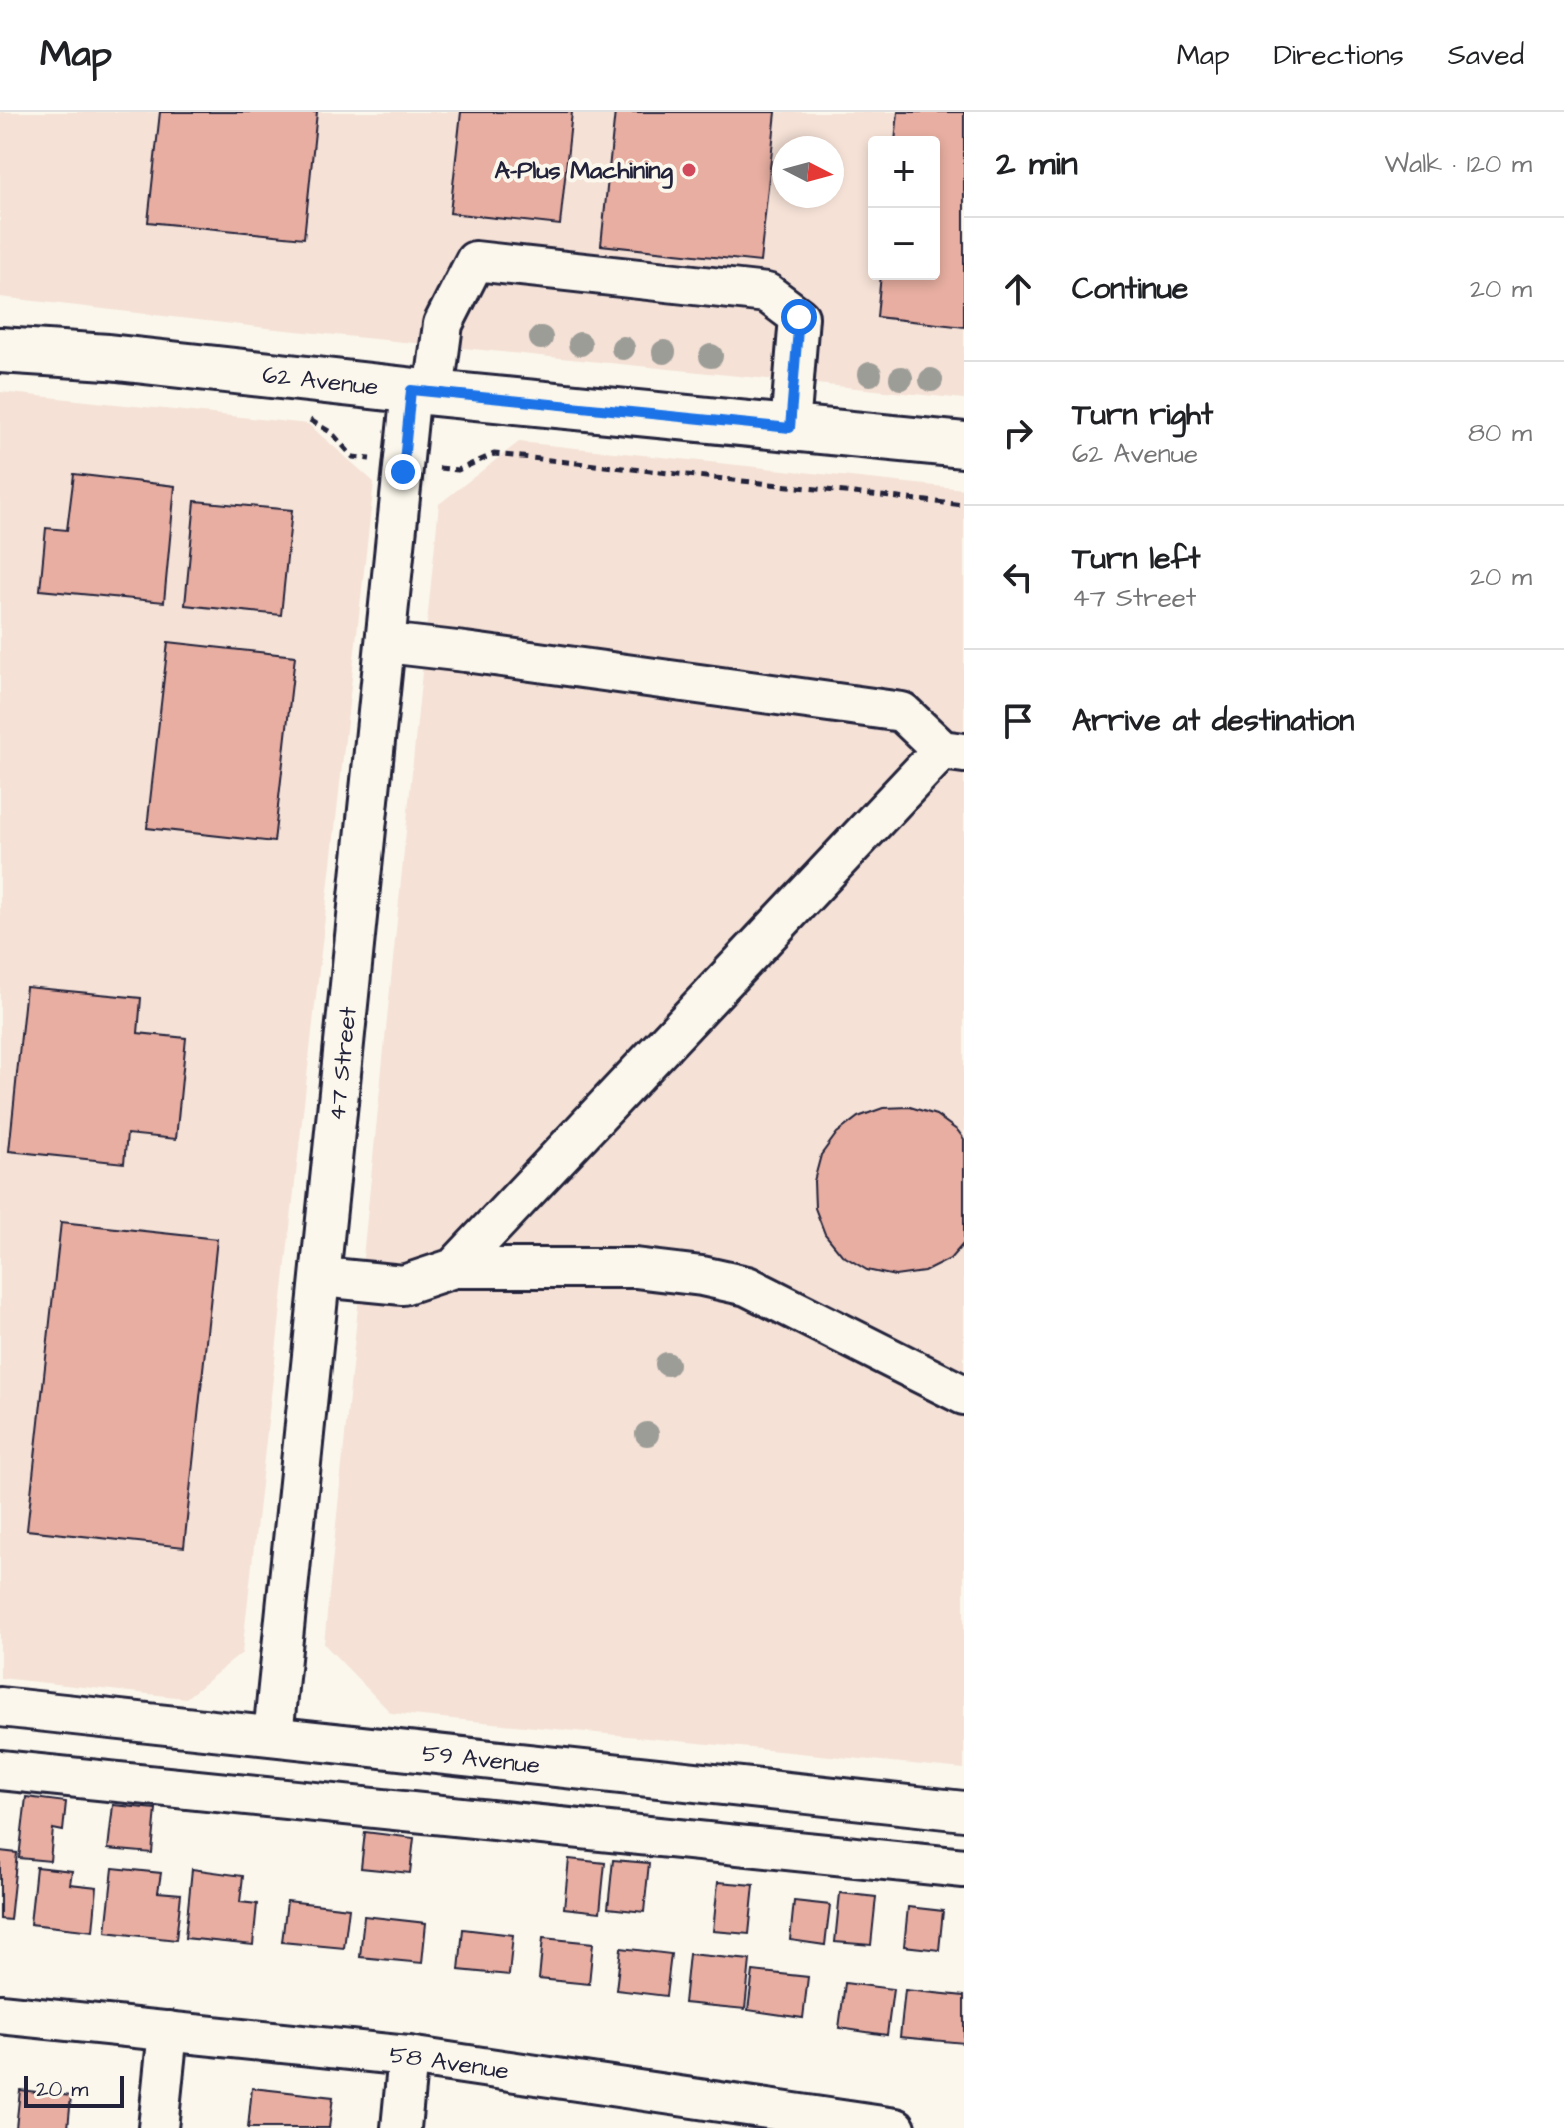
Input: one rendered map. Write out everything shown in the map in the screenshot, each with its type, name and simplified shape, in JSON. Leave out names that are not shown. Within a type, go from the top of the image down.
[{"type":"main road","name":"62 Avenue","points":[[0,333],[108,357]]},
{"type":"main road","name":"62 Avenue","points":[[0,350],[108,357],[423,392],[964,445]]},
{"type":"street","name":"47 Street","points":[[273,1736],[386,643],[423,392],[443,324],[475,261],[767,293],[799,317],[790,428]]},
{"type":"street","points":[[386,643],[902,712],[953,751],[454,1268]]},
{"type":"street","points":[[321,1277],[403,1285],[454,1268],[635,1268],[702,1276],[747,1286],[964,1395]]},
{"type":"street","name":"59 Avenue","points":[[0,1707],[964,1811]]},
{"type":"street","points":[[0,1770],[964,1868]]},
{"type":"street","name":"58 Avenue","points":[[0,2014],[408,2056],[896,2128]]},
{"type":"street","points":[[158,2128],[168,2031]]},
{"type":"street","points":[[401,2128],[408,2056]]},
{"type":"path","points":[[458,470],[494,454],[964,505]]},
{"type":"shaded area","points":[[0,112],[964,112],[964,399],[267,328],[0,297]]},
{"type":"shaded area","points":[[0,392],[308,424],[374,482],[242,1653],[186,1698],[0,1678]]},
{"type":"shaded area","points":[[519,442],[964,489],[964,1769],[391,1713],[324,1644],[439,504]]},
{"type":"building","points":[[160,112],[317,112],[304,238],[148,222]]},
{"type":"building","points":[[461,112],[572,112],[560,225],[450,213]]},
{"type":"building","name":"A-Plus Machining","points":[[615,112],[776,112],[760,262],[601,245]]},
{"type":"building","points":[[898,112],[964,112],[964,327],[877,317],[880,280],[940,280],[940,136],[896,136]]},
{"type":"building","points":[[74,474],[175,486],[164,602],[40,590],[46,528],[67,530]]},
{"type":"building","points":[[195,501],[292,510],[281,615],[185,605]]},
{"type":"building","points":[[168,642],[295,656],[274,842],[147,828]]},
{"type":"building","points":[[26,987],[141,998],[138,1033],[186,1038],[176,1139],[127,1134],[124,1163],[9,1151]]},
{"type":"building","points":[[910,1107],[936,1115],[964,1139],[964,1243],[950,1259],[924,1272],[895,1276],[867,1270],[842,1255],[825,1234],[815,1208],[814,1181],[821,1155],[837,1133],[858,1117],[883,1108]]},
{"type":"building","points":[[61,1222],[217,1239],[184,1547],[27,1530]]},
{"type":"building","points":[[26,1797],[66,1802],[63,1831],[53,1829],[50,1861],[19,1858]]},
{"type":"building","points":[[113,1805],[156,1809],[152,1853],[108,1849]]},
{"type":"building","points":[[365,1832],[414,1838],[410,1873],[361,1868]]},
{"type":"building","points":[[0,1851],[17,1853],[10,1920],[0,1919]]},
{"type":"building","points":[[569,1859],[605,1863],[600,1912],[564,1908]]},
{"type":"building","points":[[613,1860],[649,1863],[644,1912],[608,1908]]},
{"type":"building","points":[[36,1867],[72,1871],[70,1884],[97,1887],[93,1931],[30,1924]]},
{"type":"building","points":[[113,1868],[161,1873],[158,1892],[181,1894],[176,1940],[106,1932]]},
{"type":"building","points":[[192,1869],[243,1876],[240,1902],[257,1904],[253,1945],[185,1938]]},
{"type":"building","points":[[718,1882],[754,1885],[749,1934],[713,1931]]},
{"type":"building","points":[[840,1893],[876,1897],[871,1945],[835,1942]]},
{"type":"building","points":[[287,1901],[349,1908],[344,1948],[282,1942]]},
{"type":"building","points":[[794,1901],[830,1905],[825,1945],[790,1940]]},
{"type":"building","points":[[908,1907],[943,1911],[939,1950],[904,1946]]},
{"type":"building","points":[[364,1916],[426,1923],[422,1963],[360,1957]]},
{"type":"building","points":[[463,1929],[513,1935],[509,1975],[459,1970]]},
{"type":"building","points":[[543,1938],[593,1943],[589,1984],[539,1979]]},
{"type":"building","points":[[621,1948],[671,1954],[666,1996],[616,1990]]},
{"type":"building","points":[[689,1954],[750,1960],[745,2009],[684,2003]]},
{"type":"building","points":[[753,1971],[808,1977],[803,2018],[748,2010]]},
{"type":"building","points":[[845,1983],[893,1989],[887,2035],[839,2028]]},
{"type":"building","points":[[905,1990],[964,1996],[964,2043],[900,2037]]},
{"type":"building","points":[[252,2088],[333,2097],[329,2128],[248,2128]]},
{"type":"building","points":[[20,2090],[71,2096],[68,2128],[16,2128]]},
{"type":"place","name":"A-Plus Machining","points":[[689,170]]},
{"type":"route","points":[[403,472],[411,390],[790,428],[799,317]]}]
